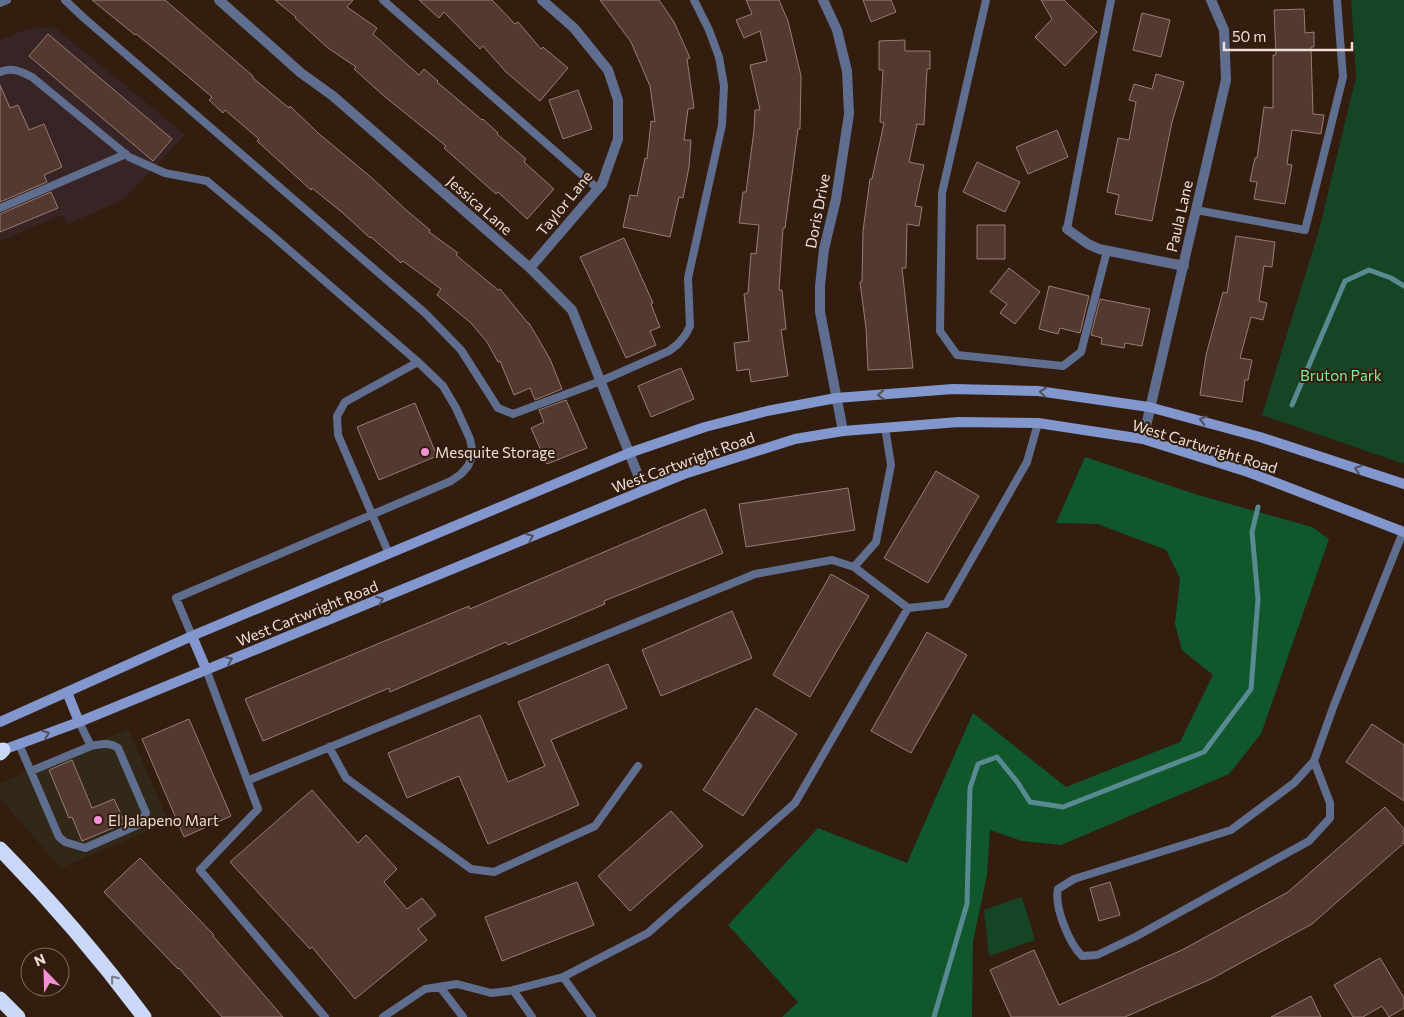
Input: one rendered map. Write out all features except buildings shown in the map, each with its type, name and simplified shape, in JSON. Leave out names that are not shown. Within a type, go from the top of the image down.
[{"type":"highway","points":[[0,850],[35,885],[85,942],[144,1017]]},
{"type":"highway","points":[[0,999],[18,1017]]},
{"type":"main road","name":"West Cartwright Road","points":[[0,722],[192,636],[630,453],[705,427],[768,411],[836,398],[953,389],[1038,391],[1149,407],[1260,436],[1404,484]]},
{"type":"main road","name":"West Cartwright Road","points":[[1,751],[79,722],[684,474],[795,439],[843,431],[959,422],[1038,423],[1143,439],[1248,472],[1404,531]]},
{"type":"main road","points":[[192,636],[206,670]]},
{"type":"main road","points":[[67,692],[79,722]]},
{"type":"street","name":"Jessica Lane","points":[[219,0],[301,73],[333,96],[530,268],[572,310],[644,490]]},
{"type":"street","name":"Taylor Lane","points":[[530,268],[602,184],[618,139],[618,100],[608,70],[574,28],[542,0]]},
{"type":"street","name":"Doris Drive","points":[[823,0],[837,30],[847,71],[849,114],[836,199],[824,250],[820,286],[820,312],[843,431]]},
{"type":"street","name":"Paula Lane","points":[[1143,439],[1226,80],[1224,30],[1211,0]]},
{"type":"street","points":[[1068,229],[1088,244],[1099,249],[1184,266]]},
{"type":"lane","points":[[0,3],[7,0]]},
{"type":"lane","points":[[65,0],[425,313],[461,350],[498,408],[513,414],[600,381],[668,351],[678,344],[690,326],[688,278],[722,125],[724,86],[719,57],[709,30],[694,0]]},
{"type":"lane","points":[[383,0],[598,189]]},
{"type":"lane","points":[[986,0],[942,193],[940,331],[957,355],[1064,366],[1081,352],[1108,251]]},
{"type":"lane","points":[[1068,229],[1112,0]]},
{"type":"lane","points":[[1196,210],[1305,230],[1343,77],[1338,0]]},
{"type":"lane","points":[[0,72],[8,69],[19,71],[32,77],[126,154],[165,173],[207,181],[418,362],[443,386],[456,408],[470,439],[472,449],[468,466],[461,474],[450,481],[176,598],[192,636]]},
{"type":"lane","points":[[0,208],[126,154]]},
{"type":"lane","points":[[389,554],[338,435],[337,416],[346,402],[418,362]]},
{"type":"lane","points":[[249,780],[755,574],[832,560],[854,567],[908,608],[946,604],[1027,462],[1038,423]]},
{"type":"lane","points":[[854,567],[876,542],[891,465],[885,427]]},
{"type":"lane","points":[[1314,761],[1330,802],[1330,818],[1309,841],[1135,937],[1098,955],[1082,956],[1076,949],[1060,912],[1056,897],[1058,889],[1074,880],[1231,830],[1294,783],[1314,761],[1334,704],[1404,531]]},
{"type":"lane","points":[[383,1017],[425,989],[457,984],[491,993],[513,990],[563,977],[648,933],[795,803],[908,608]]},
{"type":"lane","points":[[206,670],[258,808],[200,870],[325,1017]]},
{"type":"lane","points":[[79,722],[90,746]]},
{"type":"lane","points":[[19,744],[58,837],[65,842],[84,848],[140,824],[146,813],[118,748],[114,745],[90,746],[31,771]]},
{"type":"lane","points":[[329,747],[346,778],[471,869],[494,872],[595,826],[638,766]]},
{"type":"lane","points":[[563,977],[592,1017]]},
{"type":"lane","points":[[440,987],[464,1017]]},
{"type":"lane","points":[[513,990],[532,1017]]},
{"type":"shaded area","points":[[54,27],[185,135],[123,200],[68,224],[62,215],[0,241],[0,40],[27,29]]},
{"type":"shaded area","points":[[128,729],[169,822],[61,868],[0,798],[0,783]]},
{"type":"green space","name":"Bruton Park","points":[[1351,0],[1404,0],[1404,464],[1262,415],[1319,230],[1356,77]]},
{"type":"green space","points":[[1085,457],[1198,495],[1312,527],[1329,539],[1261,734],[1229,774],[1061,845],[1022,841],[990,830],[987,875],[973,941],[972,1017],[782,1017],[798,1002],[728,925],[818,828],[907,863],[973,713],[1066,787],[1180,742],[1213,675],[1182,650],[1175,624],[1180,578],[1166,550],[1098,524],[1056,523]]},
{"type":"green space","points":[[1022,897],[1035,940],[989,956],[984,910]]},
{"type":"waterway","points":[[1292,405],[1345,281],[1369,270],[1391,278],[1404,286]]},
{"type":"waterway","points":[[934,1017],[967,904],[970,788],[978,764],[997,757],[1018,783],[1030,802],[1063,807],[1204,752],[1251,689],[1258,599],[1252,532],[1258,507]]},
{"type":"place","name":"Mesquite Storage","points":[[425,452]]},
{"type":"place","name":"El Jalapeno Mart","points":[[98,820]]}]
